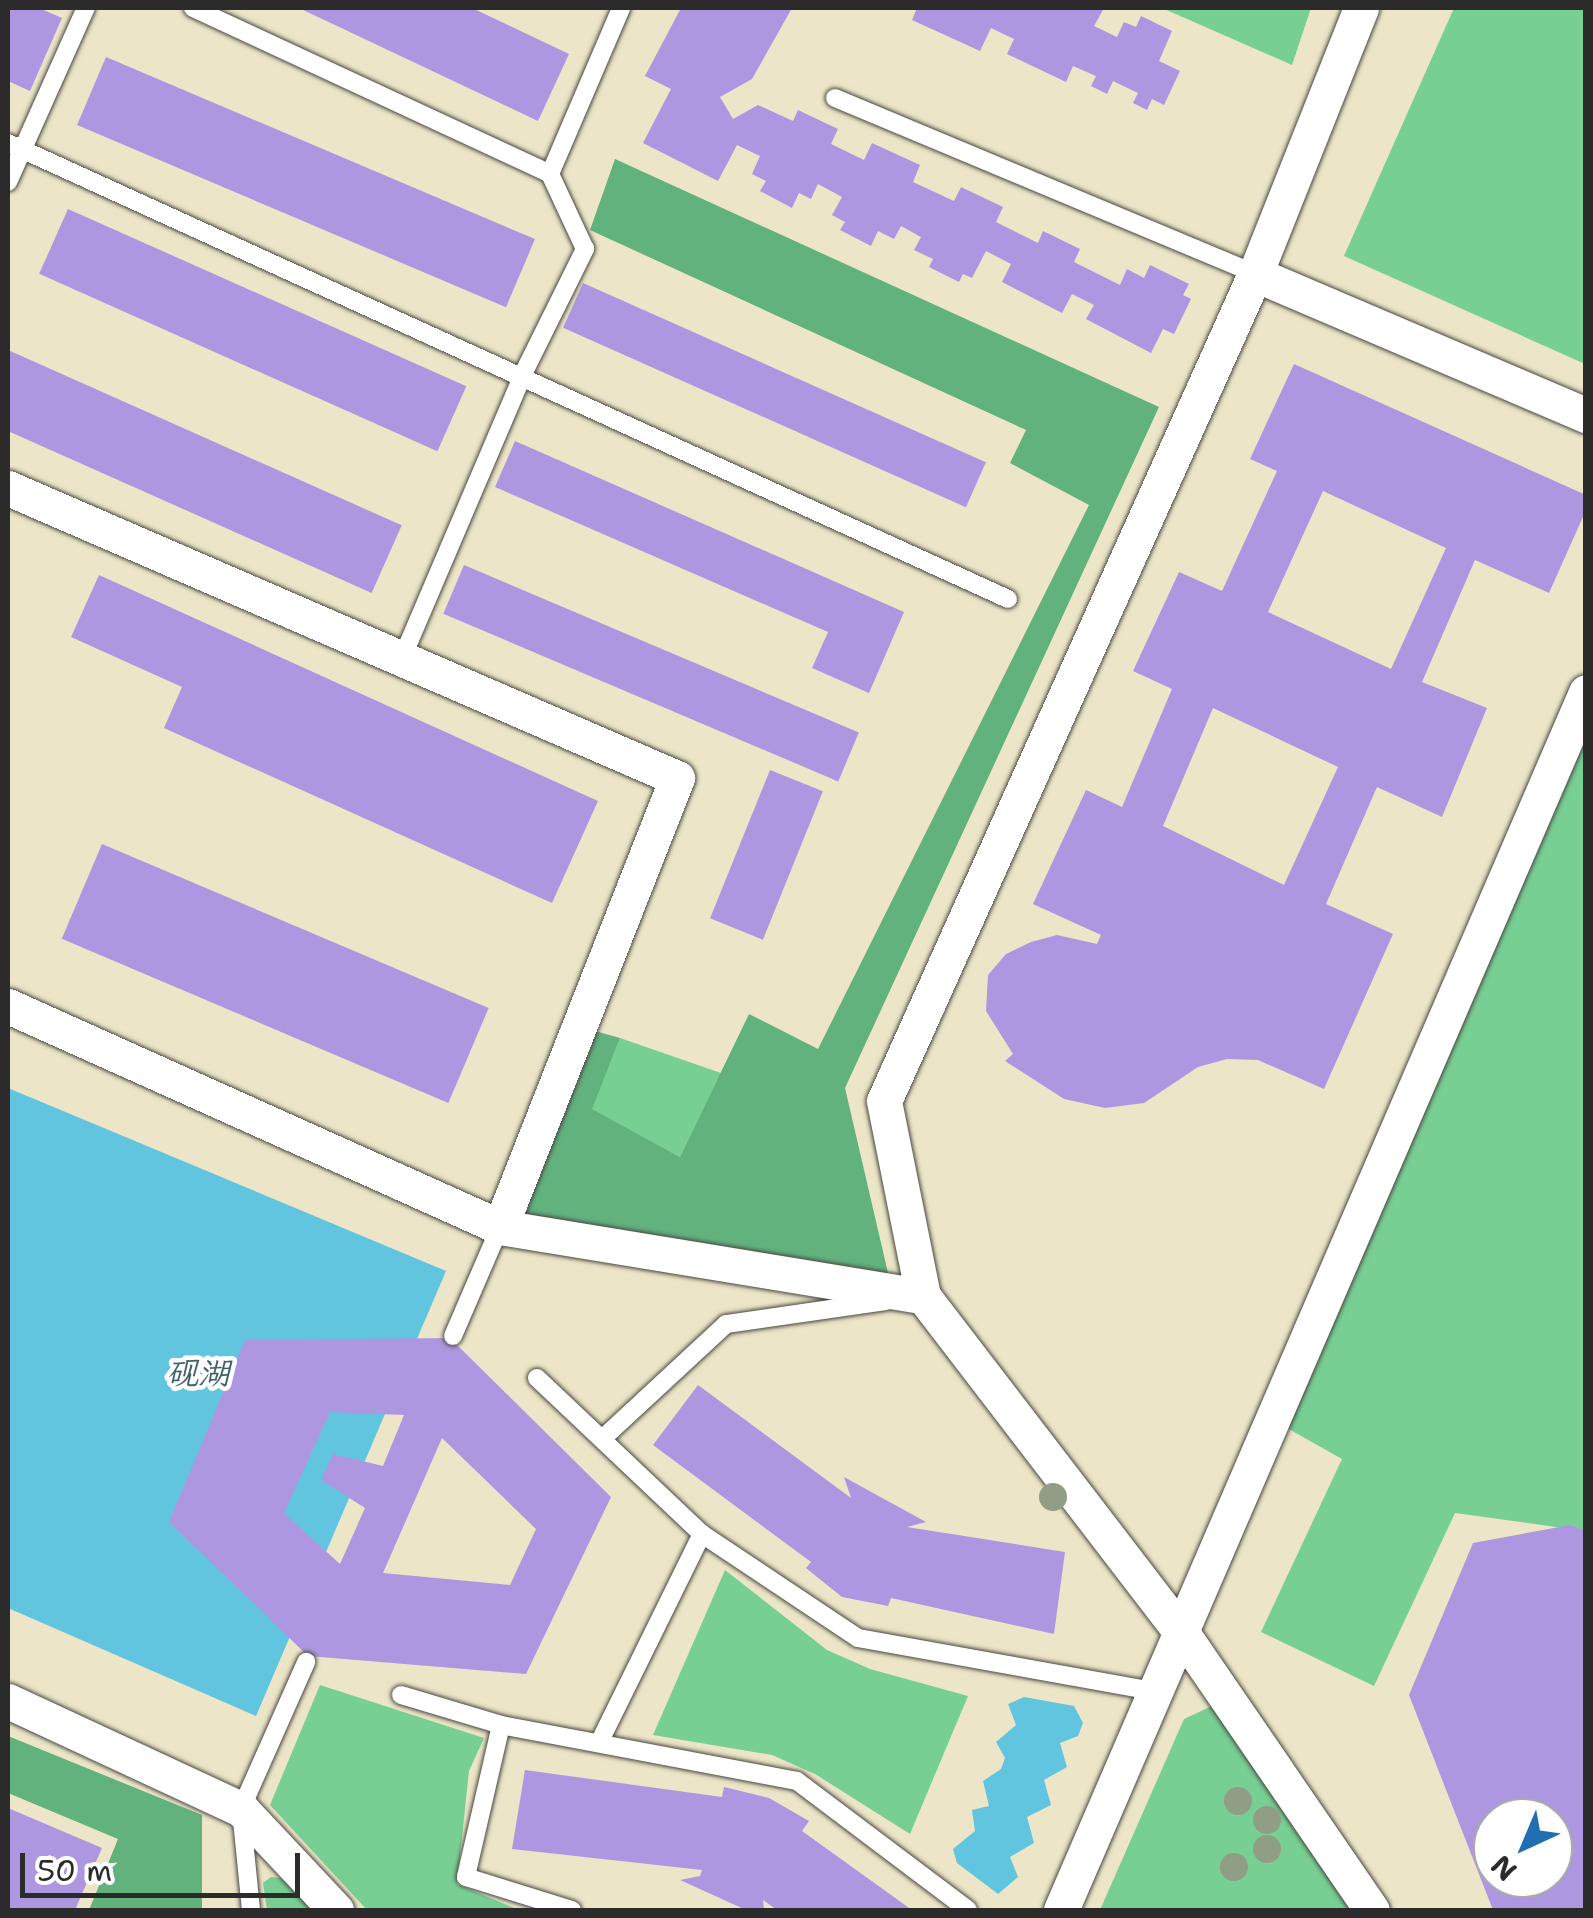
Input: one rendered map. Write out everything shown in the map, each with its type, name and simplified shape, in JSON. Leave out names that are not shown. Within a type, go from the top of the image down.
[{"type":"street","points":[[1361,8],[1255,274],[884,1102],[924,1296],[1182,1634],[1372,1910]]},
{"type":"street","points":[[1255,274],[1586,415]]},
{"type":"street","points":[[8,488],[677,778],[500,1227]]},
{"type":"street","points":[[1061,1910],[1586,692]]},
{"type":"street","points":[[8,1006],[500,1227],[924,1296]]},
{"type":"street","points":[[8,1701],[241,1809],[336,1910]]},
{"type":"lane","points":[[8,182],[15,147],[86,8]]},
{"type":"lane","points":[[193,8],[550,174],[585,249],[523,374],[402,656]]},
{"type":"lane","points":[[550,174],[621,8]]},
{"type":"lane","points":[[835,98],[1255,274]]},
{"type":"lane","points":[[15,147],[523,374],[1008,599]]},
{"type":"lane","points":[[452,1336],[500,1227]]},
{"type":"lane","points":[[602,1439],[726,1324],[924,1296]]},
{"type":"lane","points":[[537,1378],[702,1534],[858,1638],[1157,1692]]},
{"type":"lane","points":[[600,1741],[702,1534]]},
{"type":"lane","points":[[251,1910],[241,1809],[306,1662]]},
{"type":"lane","points":[[401,1695],[501,1725],[796,1781],[968,1910]]},
{"type":"lane","points":[[501,1725],[466,1877],[572,1910]]},
{"type":"green space","points":[[1162,8],[1311,8],[1292,65]]},
{"type":"green space","points":[[1454,8],[1585,8],[1585,364],[1344,256]]},
{"type":"green space","points":[[615,159],[1159,407],[845,1088],[888,1273],[521,1213],[595,1031],[620,1038],[592,1109],[680,1157],[749,1014],[818,1049],[1089,505],[1010,463],[1026,430],[590,230]]},
{"type":"green space","points":[[1585,741],[1585,1531],[1455,1513],[1374,1686],[1261,1632],[1342,1459],[1287,1428]]},
{"type":"green space","points":[[620,1038],[721,1073],[680,1157],[591,1109]]},
{"type":"green space","points":[[725,1570],[827,1650],[870,1669],[968,1696],[910,1834],[815,1774],[772,1755],[653,1735]]},
{"type":"green space","points":[[320,1685],[484,1738],[469,1771],[457,1884],[519,1910],[367,1910],[270,1805]]},
{"type":"green space","points":[[1212,1706],[1354,1910],[1100,1910],[1184,1719]]},
{"type":"green space","points":[[8,1736],[202,1815],[202,1910],[89,1910],[118,1839],[8,1793]]},
{"type":"green space","points":[[271,1877],[281,1878],[312,1910],[267,1910],[263,1883]]},
{"type":"water","name":"砚湖","points":[[8,1088],[446,1271],[256,1716],[8,1608]]},
{"type":"water","points":[[1024,1697],[1074,1706],[1083,1723],[1078,1736],[1060,1743],[1067,1767],[1044,1780],[1051,1805],[1027,1817],[1034,1843],[1010,1857],[1018,1877],[998,1894],[957,1863],[953,1849],[975,1831],[972,1810],[989,1806],[983,1781],[1001,1769],[1005,1758],[996,1742],[1016,1725],[1008,1704]]},
{"type":"building","points":[[8,8],[39,8],[62,18],[30,91],[8,81]]},
{"type":"building","points":[[299,8],[472,8],[569,54],[538,121]]},
{"type":"building","points":[[681,8],[792,8],[752,79],[720,97],[733,119],[758,105],[793,121],[798,110],[838,129],[831,144],[864,160],[872,143],[920,165],[913,182],[954,201],[961,187],[1003,207],[996,222],[1038,243],[1043,231],[1080,249],[1074,262],[1120,285],[1127,269],[1144,278],[1150,265],[1189,284],[1183,295],[1191,299],[1174,334],[1163,329],[1151,353],[1086,319],[1094,305],[1072,294],[1062,313],[1002,282],[1011,264],[986,251],[972,278],[963,274],[959,282],[929,267],[933,259],[914,250],[921,237],[901,226],[894,239],[878,231],[871,246],[840,230],[845,222],[832,215],[842,197],[818,184],[811,199],[799,193],[792,208],[760,191],[766,181],[752,174],[760,156],[737,145],[718,181],[643,143],[671,89],[645,76]]},
{"type":"building","points":[[917,8],[1104,8],[1094,26],[1117,37],[1124,22],[1136,27],[1141,16],[1172,31],[1159,61],[1180,71],[1164,105],[1152,99],[1147,110],[1133,103],[1138,93],[1113,81],[1107,94],[1091,86],[1096,76],[1073,66],[1066,82],[1007,54],[1014,39],[991,28],[980,51],[912,20]]},
{"type":"building","points":[[106,57],[535,239],[506,307],[77,125]]},
{"type":"building","points":[[68,209],[466,386],[437,451],[39,274]]},
{"type":"building","points":[[583,283],[986,462],[966,507],[563,328]]},
{"type":"building","points":[[8,350],[402,525],[372,593],[8,431]]},
{"type":"building","points":[[1294,364],[1586,495],[1586,510],[1549,593],[1475,560],[1422,682],[1487,708],[1442,817],[1377,787],[1326,904],[1393,934],[1324,1089],[1258,1060],[1227,1059],[1198,1067],[1144,1103],[1105,1108],[1064,1099],[1005,1061],[1013,1054],[986,1011],[988,975],[1006,954],[1031,942],[1057,935],[1097,944],[1101,935],[1033,904],[1086,790],[1122,807],[1172,689],[1133,671],[1179,572],[1222,591],[1277,471],[1250,459]],"holes":[[[1323,491],[1446,548],[1391,669],[1268,612]],[[1213,708],[1338,767],[1284,885],[1163,826]]]},
{"type":"building","points":[[515,441],[904,612],[869,693],[812,668],[828,632],[495,487]]},
{"type":"building","points":[[464,565],[859,733],[838,781],[443,614]]},
{"type":"building","points":[[99,575],[598,801],[552,903],[164,728],[182,687],[71,637]]},
{"type":"building","points":[[770,770],[823,791],[763,940],[710,918]]},
{"type":"building","points":[[102,844],[489,1008],[448,1103],[62,939]]},
{"type":"building","points":[[450,1338],[611,1497],[526,1674],[308,1656],[169,1522],[245,1340]],"holes":[[[330,1412],[404,1415],[383,1466],[333,1454],[321,1480],[365,1508],[340,1564],[284,1513]],[[442,1438],[536,1529],[510,1585],[383,1573]]]},
{"type":"building","points":[[698,1385],[851,1498],[844,1477],[926,1522],[907,1527],[1065,1552],[1054,1634],[891,1598],[888,1606],[842,1597],[806,1568],[811,1562],[653,1445]]},
{"type":"building","points":[[1570,1525],[1586,1531],[1586,1910],[1493,1910],[1488,1898],[1573,1898],[1573,1798],[1473,1798],[1473,1859],[1409,1695],[1473,1543]]},
{"type":"building","points":[[525,1770],[722,1797],[724,1787],[769,1798],[809,1821],[802,1831],[912,1910],[777,1910],[763,1900],[764,1910],[746,1910],[680,1880],[700,1876],[702,1870],[512,1849]]},
{"type":"building","points":[[8,1808],[102,1848],[75,1910],[8,1910]]}]
